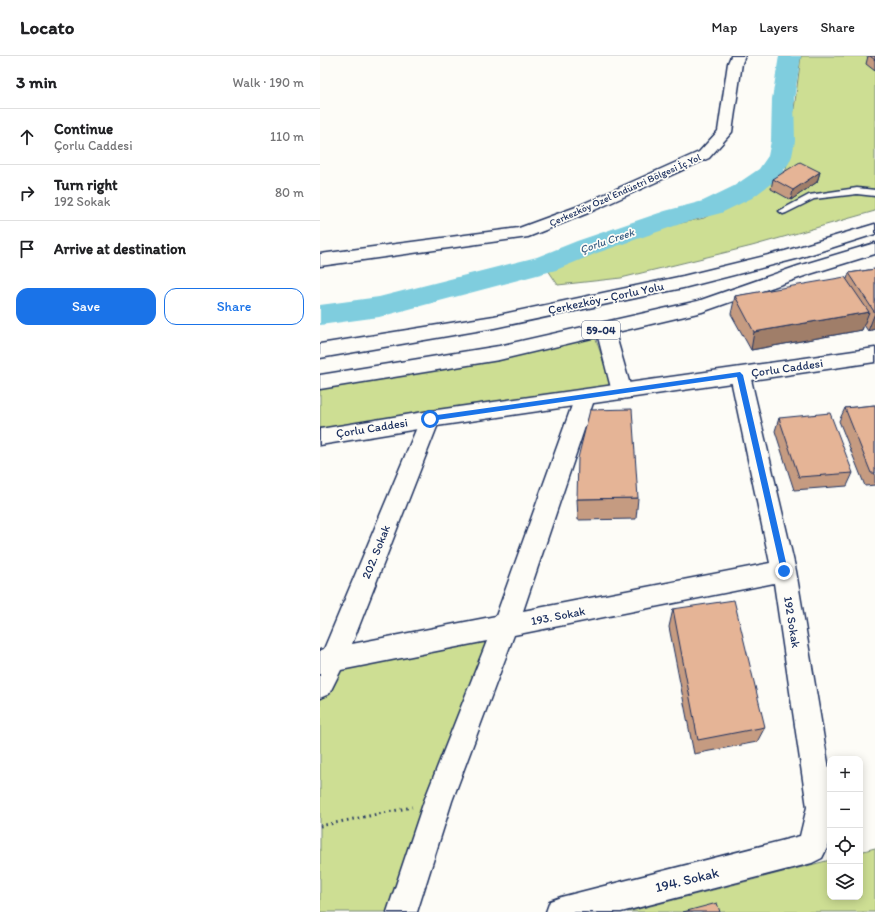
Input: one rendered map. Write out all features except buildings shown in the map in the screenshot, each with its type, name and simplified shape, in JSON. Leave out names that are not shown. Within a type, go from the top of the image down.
[{"type":"street","name":"Çerkezköy Özel Endüstri Bölgesi İç Yol","points":[[320,260],[522,233],[582,210],[704,155],[725,132],[735,63],[738,56]]},
{"type":"street","name":"Çerkezköy - Çorlu Yolu","points":[[324,351],[494,322],[683,282],[790,255],[875,229]]},
{"type":"street","name":"59-04","points":[[320,382],[499,353],[702,306],[804,270],[875,248]]},
{"type":"street","points":[[605,329],[622,392]]},
{"type":"street","name":"Çorlu Caddesi","points":[[320,437],[430,419],[875,355]]},
{"type":"street","name":"192 Sokak","points":[[740,375],[784,571],[821,807],[812,848]]},
{"type":"street","points":[[402,912],[438,801],[505,626],[585,397]]},
{"type":"street","name":"202. Sokak","points":[[320,685],[326,661],[430,419]]},
{"type":"street","name":"193. Sokak","points":[[326,661],[784,571]]},
{"type":"street","name":"194. Sokak","points":[[562,912],[812,848]]},
{"type":"lane","points":[[783,211],[812,197],[857,191],[875,193]]},
{"type":"path","points":[[320,826],[438,801]]},
{"type":"green space","points":[[801,56],[875,56],[875,211],[752,246],[621,278],[558,285],[548,270],[584,253],[635,233],[704,218],[786,170]]},
{"type":"green space","points":[[595,337],[614,391],[320,434],[320,387],[499,359]]},
{"type":"green space","points":[[504,624],[412,912],[320,912],[320,652]]},
{"type":"green space","points":[[875,848],[875,912],[627,912],[827,861],[827,900],[863,900],[863,851]]},
{"type":"waterway","name":"Çorlu Creek","points":[[320,315],[379,307],[546,264],[587,247],[674,217],[712,207],[743,192],[768,174],[777,163],[780,156],[783,141],[783,99],[790,56]]},
{"type":"route","points":[[430,419],[740,375],[784,571]]}]
